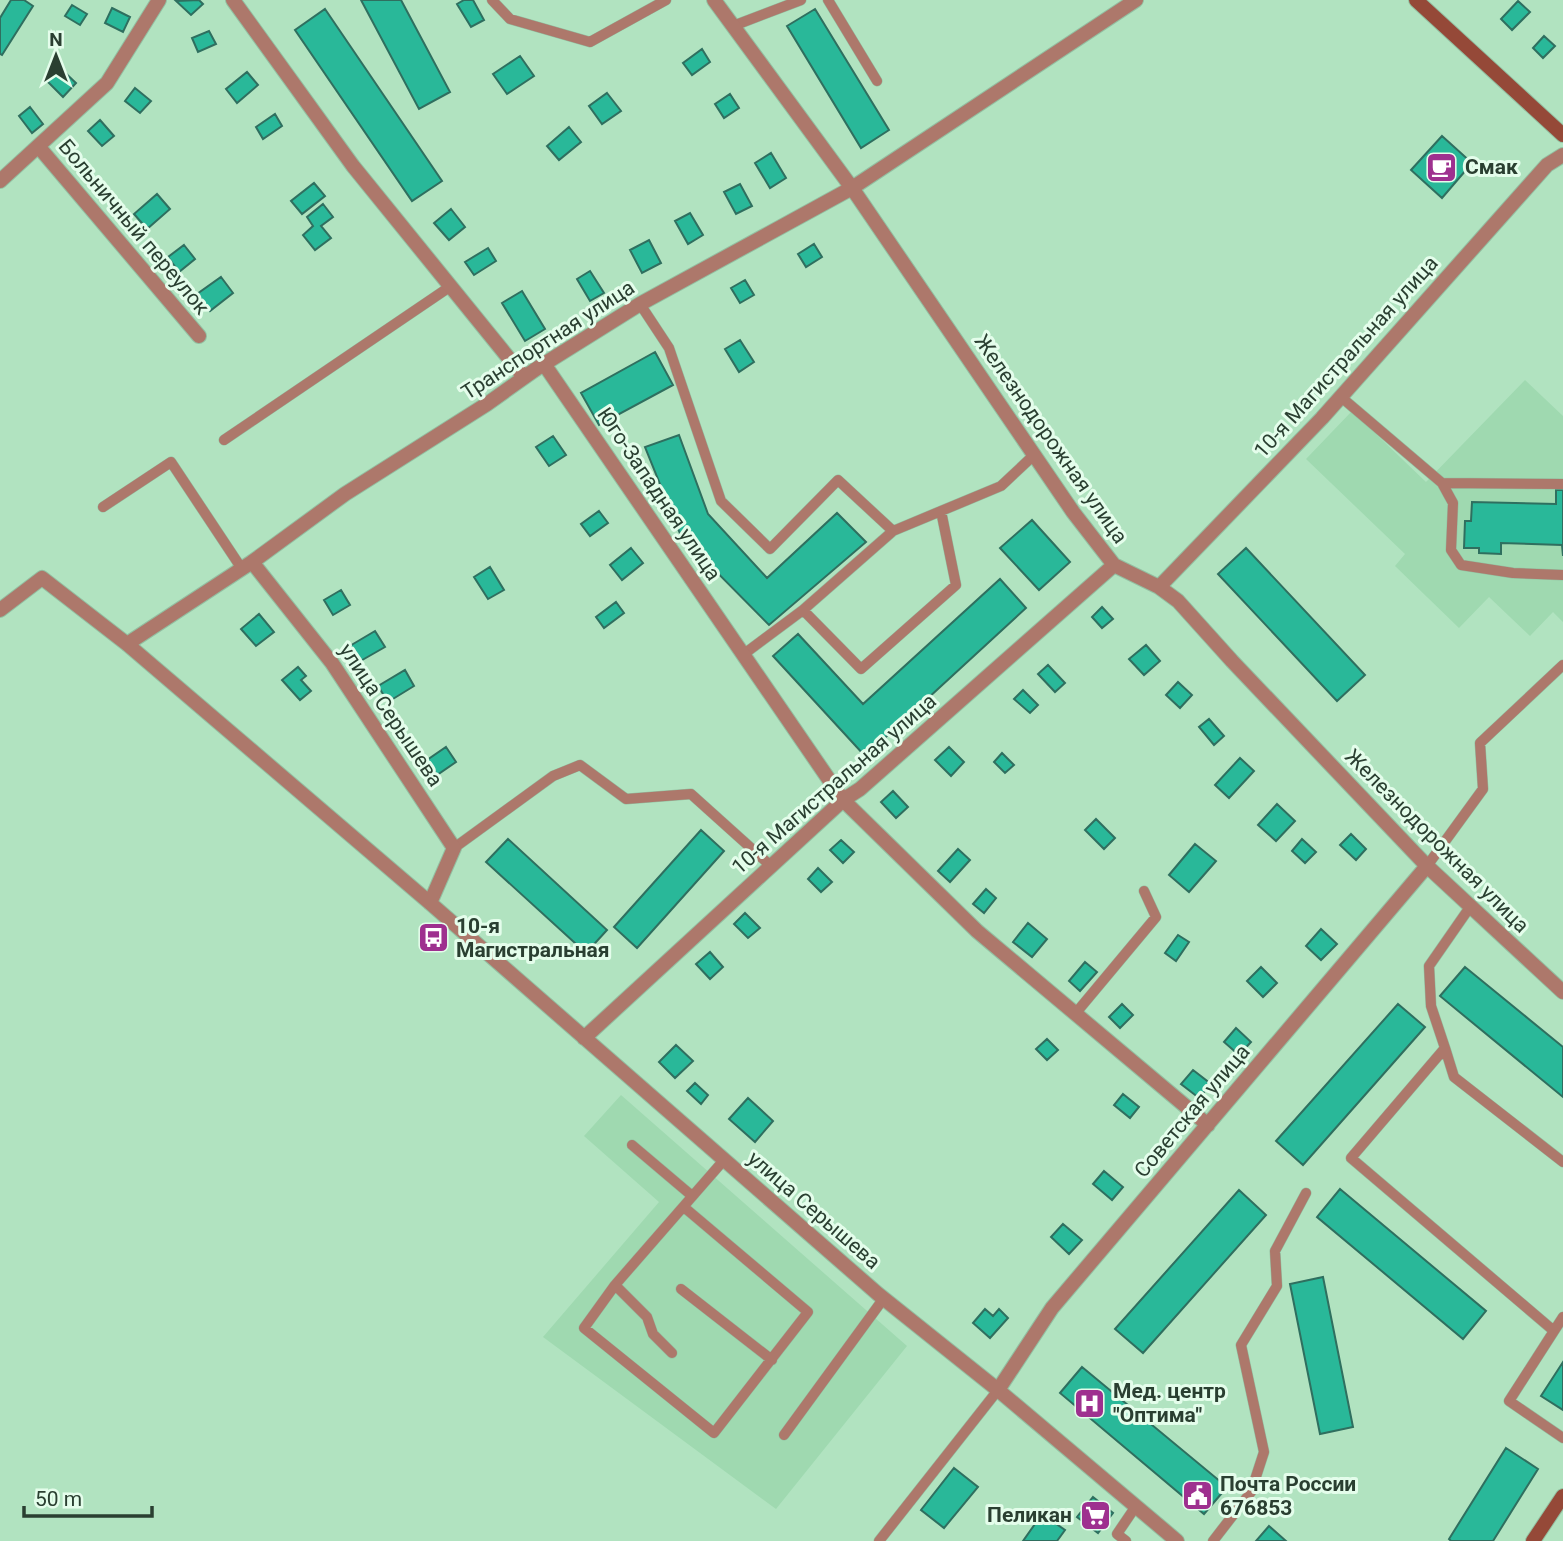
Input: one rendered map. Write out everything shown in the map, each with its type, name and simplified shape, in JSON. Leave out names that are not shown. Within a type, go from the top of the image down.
[{"type":"street","name":"Больничный переулок","points":[[0,181],[107,83],[159,0]]},
{"type":"street","points":[[233,0],[353,166],[524,377]]},
{"type":"street","name":"Железнодорожная улица","points":[[715,0],[852,188],[1073,512],[1114,565],[1158,587],[1178,601],[1232,662],[1427,866],[1563,992]]},
{"type":"street","name":"Транспортная улица","points":[[127,645],[247,566],[345,494],[544,364],[640,304],[852,188],[1136,0]]},
{"type":"street","points":[[1416,0],[1563,135]]},
{"type":"street","name":"Больничный переулок","points":[[38,146],[199,335]]},
{"type":"street","name":"10-я Магистральная улица","points":[[1158,587],[1341,397],[1547,165],[1563,155]]},
{"type":"street","name":"Юго-Западная улица","points":[[544,364],[843,800],[977,931],[1208,1125]]},
{"type":"street","name":"10-я Магистральная улица","points":[[584,1038],[843,800],[860,789],[1114,565]]},
{"type":"street","name":"улица Серышева","points":[[247,566],[332,663],[454,848]]},
{"type":"street","points":[[0,610],[42,578],[127,645]]},
{"type":"street","name":"улица Серышева","points":[[127,645],[430,903],[884,1298],[1177,1541]]},
{"type":"street","points":[[430,903],[454,848]]},
{"type":"street","name":"Советская улица","points":[[998,1390],[1052,1308],[1427,866]]},
{"type":"street","points":[[1533,1541],[1563,1496]]},
{"type":"lane","points":[[492,0],[509,19],[590,42],[666,0]]},
{"type":"lane","points":[[733,26],[801,0]]},
{"type":"lane","points":[[828,0],[877,80]]},
{"type":"lane","points":[[224,440],[451,285]]},
{"type":"lane","points":[[640,304],[668,348],[721,501],[769,549],[838,480],[893,531]]},
{"type":"lane","points":[[1341,397],[1442,482],[1453,503],[1451,550],[1461,565],[1513,573],[1563,575]]},
{"type":"lane","points":[[744,654],[803,610],[893,531],[1001,486],[1034,455]]},
{"type":"lane","points":[[103,507],[171,463],[247,566]]},
{"type":"lane","points":[[1442,482],[1563,484]]},
{"type":"lane","points":[[803,610],[861,668],[956,585],[940,511]]},
{"type":"lane","points":[[1427,866],[1483,789],[1480,743],[1563,665]]},
{"type":"lane","points":[[454,848],[553,776],[580,765],[626,799],[691,794],[771,866]]},
{"type":"lane","points":[[1075,1014],[1156,917],[1144,891]]},
{"type":"lane","points":[[1470,907],[1429,967],[1432,1006],[1454,1077],[1563,1162]]},
{"type":"lane","points":[[1445,1048],[1351,1158],[1554,1331]]},
{"type":"lane","points":[[632,1145],[691,1195]]},
{"type":"lane","points":[[685,1208],[808,1312],[715,1433],[584,1328],[615,1285],[685,1208],[691,1195],[724,1160]]},
{"type":"lane","points":[[1213,1541],[1251,1492],[1264,1452],[1241,1345],[1277,1286],[1275,1251],[1306,1193]]},
{"type":"lane","points":[[615,1285],[647,1317],[653,1334],[672,1353]]},
{"type":"lane","points":[[681,1289],[772,1360]]},
{"type":"lane","points":[[784,1435],[884,1298]]},
{"type":"lane","points":[[1563,1317],[1509,1401],[1563,1438]]},
{"type":"lane","points":[[879,1541],[998,1390]]},
{"type":"lane","points":[[1126,1541],[1117,1534],[1136,1506]]},
{"type":"shaded area","points":[[1525,380],[1563,416],[1563,622],[1553,612],[1530,636],[1489,597],[1459,628],[1395,566],[1405,554],[1306,459],[1352,411],[1426,482]]},
{"type":"shaded area","points":[[621,1095],[907,1346],[776,1509],[543,1337],[659,1202],[584,1136]]},
{"type":"building","points":[[11,0],[24,0],[33,6],[2,55],[0,18]]},
{"type":"building","points":[[199,0],[203,4],[191,15],[176,1]]},
{"type":"building","points":[[361,0],[401,0],[450,92],[419,109]]},
{"type":"building","points":[[464,0],[473,0],[484,20],[471,27],[457,4]]},
{"type":"building","points":[[1518,1],[1530,12],[1512,30],[1501,19]]},
{"type":"building","points":[[72,5],[87,14],[80,25],[65,16]]},
{"type":"building","points":[[112,8],[130,17],[123,32],[105,23]]},
{"type":"building","points":[[325,9],[442,181],[412,201],[295,30]]},
{"type":"building","points":[[815,9],[889,130],[861,148],[787,26]]},
{"type":"building","points":[[209,31],[216,44],[198,52],[192,38]]},
{"type":"building","points":[[1544,36],[1555,46],[1543,58],[1533,48]]},
{"type":"building","points":[[702,49],[710,62],[692,75],[683,63]]},
{"type":"building","points":[[520,56],[534,76],[507,94],[493,74]]},
{"type":"building","points":[[58,66],[76,83],[63,97],[45,79]]},
{"type":"building","points":[[247,72],[258,85],[237,103],[226,89]]},
{"type":"building","points":[[135,88],[151,101],[140,113],[125,101]]},
{"type":"building","points":[[607,93],[621,111],[602,124],[589,106]]},
{"type":"building","points":[[730,94],[739,108],[724,118],[715,104]]},
{"type":"building","points":[[30,107],[43,124],[32,133],[19,116]]},
{"type":"building","points":[[275,114],[282,126],[263,139],[256,127]]},
{"type":"building","points":[[100,120],[114,136],[102,146],[88,131]]},
{"type":"building","points":[[569,127],[581,142],[559,160],[547,146]]},
{"type":"building","name":"Смак","points":[[1442,136],[1472,163],[1442,198],[1411,170]]},
{"type":"building","points":[[771,153],[786,178],[770,188],[755,163]]},
{"type":"building","points":[[314,183],[325,196],[302,214],[291,201]]},
{"type":"building","points":[[740,184],[752,206],[736,214],[724,192]]},
{"type":"building","points":[[157,194],[170,209],[147,229],[134,214]]},
{"type":"building","points":[[323,204],[333,217],[321,226],[331,238],[315,250],[303,235],[313,226],[307,217]]},
{"type":"building","points":[[451,209],[465,227],[449,240],[434,223]]},
{"type":"building","points":[[690,213],[703,235],[688,244],[675,221]]},
{"type":"building","points":[[649,240],[661,263],[642,273],[630,250]]},
{"type":"building","points":[[814,244],[822,257],[806,267],[798,254]]},
{"type":"building","points":[[184,245],[195,259],[179,272],[168,257]]},
{"type":"building","points":[[488,248],[496,261],[474,275],[465,262]]},
{"type":"building","points":[[590,271],[604,293],[590,301],[577,279]]},
{"type":"building","points":[[221,277],[233,293],[210,311],[197,294]]},
{"type":"building","points":[[745,280],[754,295],[740,303],[731,288]]},
{"type":"building","points":[[522,291],[545,329],[525,341],[502,303]]},
{"type":"building","points":[[740,340],[754,362],[739,372],[725,349]]},
{"type":"building","points":[[655,352],[673,385],[599,425],[581,393]]},
{"type":"building","points":[[679,435],[708,514],[767,578],[837,513],[866,542],[769,625],[681,536],[645,447]]},
{"type":"building","points":[[553,436],[566,455],[549,466],[536,447]]},
{"type":"building","points":[[1556,490],[1563,490],[1563,556],[1562,545],[1501,543],[1501,554],[1479,553],[1479,548],[1464,548],[1465,521],[1471,521],[1472,502],[1556,504]]},
{"type":"building","points":[[599,511],[608,523],[590,536],[581,524]]},
{"type":"building","points":[[1032,520],[1070,562],[1039,590],[1000,548]]},
{"type":"building","points":[[631,548],[643,563],[622,580],[610,565]]},
{"type":"building","points":[[1246,548],[1365,675],[1337,701],[1218,574]]},
{"type":"building","points":[[490,567],[504,590],[488,599],[474,577]]},
{"type":"building","points":[[1000,579],[1026,608],[865,756],[773,656],[798,634],[863,704]]},
{"type":"building","points":[[341,590],[350,605],[333,615],[324,600]]},
{"type":"building","points":[[616,602],[624,613],[604,628],[596,617]]},
{"type":"building","points":[[1102,607],[1113,619],[1102,628],[1092,617]]},
{"type":"building","points":[[259,614],[274,632],[256,646],[241,629]]},
{"type":"building","points":[[375,631],[385,647],[357,663],[348,647]]},
{"type":"building","points":[[1146,645],[1160,661],[1144,675],[1129,659]]},
{"type":"building","points":[[1048,665],[1065,683],[1055,692],[1038,674]]},
{"type":"building","points":[[298,667],[306,676],[301,680],[311,691],[300,700],[282,680]]},
{"type":"building","points":[[405,670],[414,686],[388,702],[378,686]]},
{"type":"building","points":[[1178,682],[1192,695],[1180,708],[1166,695]]},
{"type":"building","points":[[1023,690],[1038,705],[1030,713],[1014,699]]},
{"type":"building","points":[[1209,719],[1224,736],[1214,745],[1199,727]]},
{"type":"building","points":[[446,747],[456,762],[437,775],[427,760]]},
{"type":"building","points":[[949,747],[964,762],[951,776],[935,760]]},
{"type":"building","points":[[1002,753],[1014,765],[1005,773],[994,762]]},
{"type":"building","points":[[1240,758],[1254,771],[1229,798],[1215,785]]},
{"type":"building","points":[[893,791],[908,807],[896,818],[881,802]]},
{"type":"building","points":[[1277,804],[1295,821],[1276,841],[1258,825]]},
{"type":"building","points":[[1096,819],[1115,838],[1104,849],[1085,830]]},
{"type":"building","points":[[701,830],[724,851],[637,948],[614,927]]},
{"type":"building","points":[[1351,834],[1366,849],[1356,860],[1340,845]]},
{"type":"building","points":[[508,839],[607,930],[586,953],[486,862]]},
{"type":"building","points":[[1302,839],[1316,852],[1305,863],[1292,851]]},
{"type":"building","points":[[841,840],[854,852],[843,863],[830,850]]},
{"type":"building","points":[[1195,844],[1216,861],[1189,892],[1169,875]]},
{"type":"building","points":[[958,849],[970,860],[950,882],[938,871]]},
{"type":"building","points":[[818,868],[832,882],[821,892],[808,879]]},
{"type":"building","points":[[986,889],[996,898],[984,913],[973,904]]},
{"type":"building","points":[[745,913],[760,928],[748,938],[734,924]]},
{"type":"building","points":[[1028,923],[1047,939],[1032,957],[1013,942]]},
{"type":"building","points":[[1321,929],[1337,944],[1321,960],[1306,946]]},
{"type":"building","points":[[1178,935],[1189,942],[1176,961],[1165,953]]},
{"type":"building","points":[[710,952],[723,967],[710,979],[696,964]]},
{"type":"building","points":[[1085,962],[1097,972],[1080,991],[1069,981]]},
{"type":"building","points":[[1261,967],[1277,983],[1263,997],[1247,981]]},
{"type":"building","points":[[1465,967],[1563,1047],[1563,1097],[1440,996]]},
{"type":"building","points":[[1122,1004],[1133,1015],[1120,1028],[1109,1017]]},
{"type":"building","points":[[1398,1004],[1425,1027],[1303,1165],[1276,1141]]},
{"type":"building","points":[[1236,1028],[1251,1042],[1239,1055],[1224,1042]]},
{"type":"building","points":[[1047,1039],[1058,1050],[1047,1060],[1036,1049]]},
{"type":"building","points":[[676,1045],[693,1061],[675,1078],[659,1062]]},
{"type":"building","points":[[1193,1070],[1211,1084],[1199,1098],[1181,1084]]},
{"type":"building","points":[[695,1083],[708,1095],[701,1104],[687,1091]]},
{"type":"building","points":[[1123,1094],[1139,1107],[1130,1118],[1114,1105]]},
{"type":"building","points":[[748,1098],[773,1121],[755,1142],[729,1119]]},
{"type":"building","points":[[1104,1171],[1123,1187],[1112,1200],[1093,1184]]},
{"type":"building","points":[[1340,1189],[1486,1311],[1463,1339],[1317,1217]]},
{"type":"building","points":[[1239,1190],[1266,1215],[1143,1353],[1115,1329]]},
{"type":"building","points":[[1063,1224],[1082,1240],[1069,1254],[1051,1237]]},
{"type":"building","points":[[1323,1277],[1353,1427],[1320,1434],[1290,1284]]},
{"type":"building","points":[[985,1309],[993,1316],[999,1309],[1008,1318],[990,1338],[973,1323]]},
{"type":"building","points":[[1563,1362],[1563,1410],[1541,1396]]},
{"type":"building","points":[[1082,1367],[1227,1487],[1204,1514],[1060,1393]]},
{"type":"building","points":[[1506,1448],[1538,1469],[1493,1541],[1451,1541],[1449,1539]]},
{"type":"building","points":[[954,1468],[978,1487],[944,1528],[921,1510]]},
{"type":"building","name":"Пеликан","points":[[1093,1497],[1113,1513],[1098,1533],[1077,1517]]},
{"type":"building","points":[[1042,1514],[1065,1530],[1057,1541],[1023,1541]]},
{"type":"building","points":[[1269,1526],[1286,1541],[1256,1541]]},
{"type":"place","name":"Смак","points":[[1442,167]]},
{"type":"place","name":"10-я Магистральная","points":[[433,938]]},
{"type":"place","name":"Мед. центр \"Оптима\"","points":[[1090,1403]]},
{"type":"place","name":"Почта России 676853","points":[[1197,1496]]},
{"type":"place","name":"Пеликан","points":[[1095,1515]]}]
